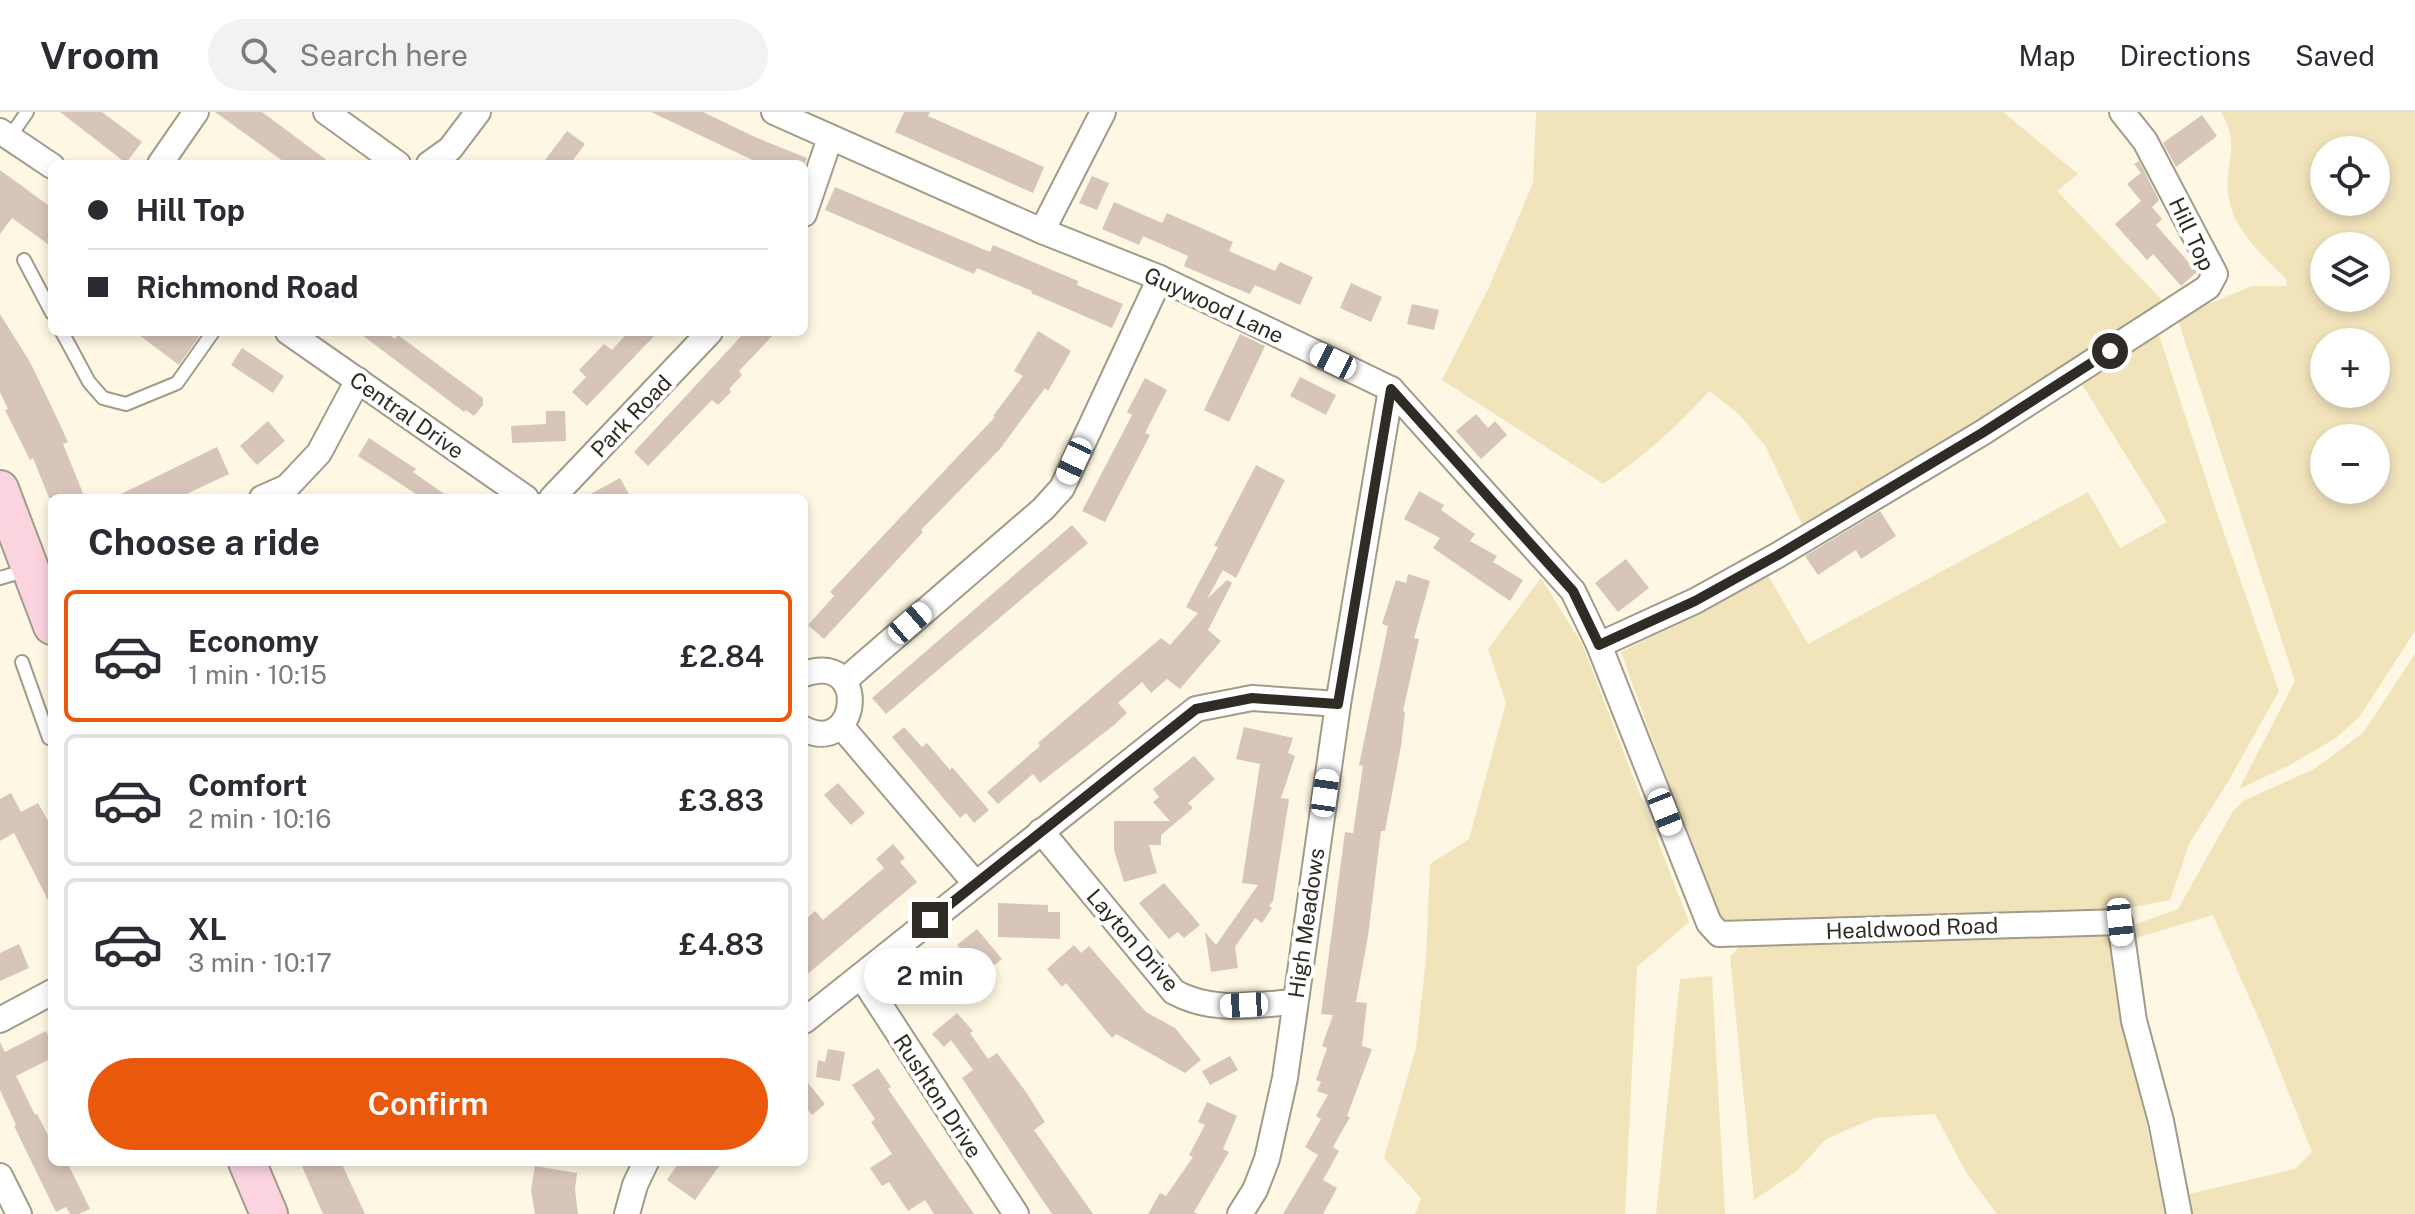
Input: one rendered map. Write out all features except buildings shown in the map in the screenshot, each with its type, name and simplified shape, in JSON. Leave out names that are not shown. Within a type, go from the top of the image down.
[{"type":"street","points":[[163,160],[196,112]]},
{"type":"street","points":[[326,112],[392,160]]},
{"type":"street","points":[[443,160],[478,112]]},
{"type":"street","name":"Guywood Lane","points":[[774,112],[1042,231],[1160,278],[1391,389],[1573,591],[1599,645]]},
{"type":"street","points":[[1042,231],[1103,112]]},
{"type":"street","name":"Hill Top","points":[[1599,645],[1695,601],[1778,555],[1982,433],[2208,287],[2215,274],[2145,141],[2122,112]]},
{"type":"street","points":[[5,134],[48,163]]},
{"type":"street","points":[[808,202],[830,138]]},
{"type":"street","points":[[844,681],[1043,509],[1062,488],[1160,278]]},
{"type":"street","name":"Central Drive","points":[[294,336],[520,494]]},
{"type":"street","name":"Park Road","points":[[556,494],[706,336]]},
{"type":"street","points":[[271,494],[287,487],[319,453],[358,380]]},
{"type":"street","name":"High Meadows","points":[[1240,1214],[1255,1190],[1267,1159],[1285,1078],[1338,704],[1391,389]]},
{"type":"street","points":[[0,489],[35,591]]},
{"type":"street","name":"Healdwood Road","points":[[1599,645],[1709,923],[1719,934],[2120,922],[2134,1021],[2161,1121],[2179,1214]]},
{"type":"street","points":[[808,673],[818,670],[832,672],[844,681],[852,704],[841,726],[831,732],[820,734],[808,730]]},
{"type":"street","points":[[808,1018],[1196,709],[1252,698],[1338,704]]},
{"type":"street","points":[[841,726],[975,883]]},
{"type":"street","name":"Layton Drive","points":[[1041,831],[1174,992],[1194,1003],[1219,1007],[1295,1002]]},
{"type":"street","name":"Rushton Drive","points":[[861,976],[1016,1214]]},
{"type":"street","points":[[0,1020],[48,994]]},
{"type":"street","points":[[249,1166],[269,1214]]},
{"type":"street","points":[[627,1214],[644,1166]]},
{"type":"street","points":[[0,1176],[19,1214]]},
{"type":"lane","points":[[5,134],[27,112]]},
{"type":"lane","points":[[24,260],[48,305]]},
{"type":"lane","points":[[64,336],[89,382],[103,398],[126,404],[177,383],[210,336]]},
{"type":"lane","points":[[22,662],[48,735]]},
{"type":"lane","points":[[39,707],[48,704]]},
{"type":"shaded area","points":[[1536,112],[2003,112],[2078,174],[2057,191],[2161,299],[2160,312],[1830,508],[1804,529],[1766,447],[1739,414],[1709,391],[1659,441],[1603,484],[1442,380],[1489,287],[1533,183]]},
{"type":"shaded area","points":[[2221,112],[2415,112],[2415,631],[2360,716],[2336,738],[2288,766],[2239,789],[2295,681],[2177,317],[2252,286],[2286,286],[2287,280],[2242,230],[2230,205],[2230,134]]},
{"type":"shaded area","points":[[2158,332],[2279,691],[2189,844],[2170,900],[2108,912],[1726,924],[1713,908],[1621,652],[1705,610],[1766,572],[1808,644],[2088,492],[2120,548],[2167,522],[2080,381]]},
{"type":"shaded area","points":[[1541,578],[1582,644],[1689,922],[1637,967],[1625,1214],[1415,1214],[1421,1198],[1384,1158],[1416,1048],[1426,960],[1430,864],[1469,839],[1506,703],[1488,649]]},
{"type":"shaded area","points":[[2415,654],[2415,1214],[2184,1214],[2180,1196],[2295,1169],[2312,1152],[2267,1038],[2213,915],[2132,939],[2131,926],[2178,909],[2233,811],[2245,800],[2314,769],[2363,733]]},
{"type":"shaded area","points":[[2112,931],[2165,1214],[1997,1214],[1967,1174],[1935,1114],[1875,1118],[1826,1139],[1798,1170],[1754,1200],[1730,957],[1744,941]]},
{"type":"shaded area","points":[[1712,976],[1725,1214],[1656,1214],[1680,979]]},
{"type":"route","points":[[930,920],[1196,709],[1252,698],[1338,704],[1391,389],[1573,591],[1599,645],[1695,601],[1778,555],[1982,433],[2110,351]]}]
